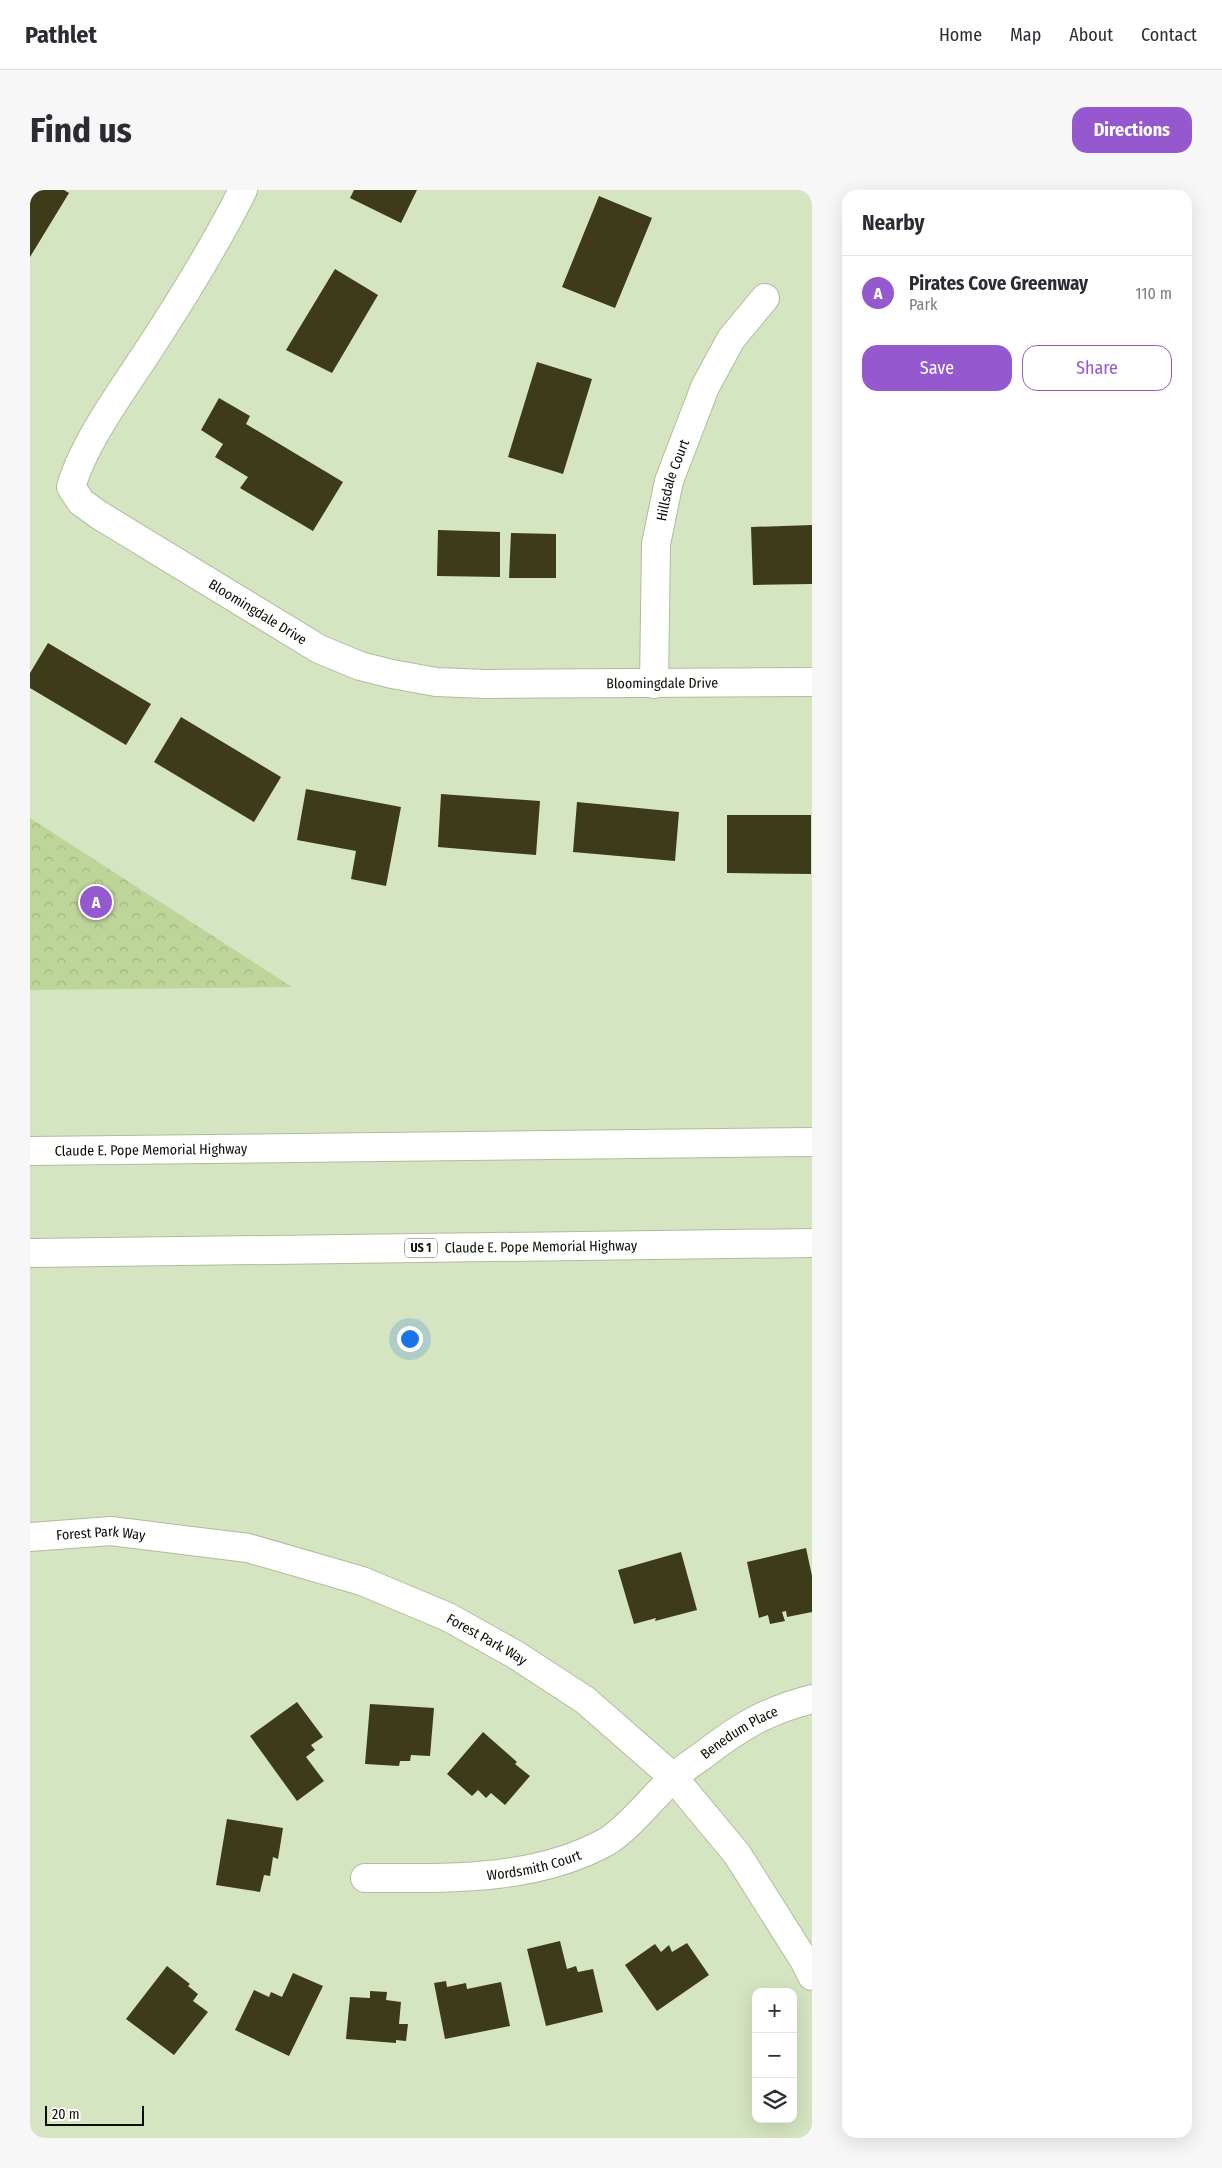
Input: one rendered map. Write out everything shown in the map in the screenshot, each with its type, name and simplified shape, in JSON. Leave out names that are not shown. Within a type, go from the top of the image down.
[{"type":"main road","name":"Bloomingdale Drive","points":[[242,190],[186,292],[130,378],[78,464],[71,487],[81,502],[99,515],[319,649],[360,666],[436,682],[486,684],[812,682]]},
{"type":"main road","name":"Hillsdale Court","points":[[654,684],[656,544],[670,481],[705,387],[731,339],[765,298]]},
{"type":"main road","name":"Claude E. Pope Memorial Highway","points":[[30,1151],[812,1142]]},
{"type":"main road","name":"Claude E. Pope Memorial Highway","points":[[30,1253],[812,1243]]},
{"type":"main road","name":"Forest Park Way","points":[[30,1537],[111,1531],[248,1548],[362,1580],[448,1617],[516,1655],[585,1700],[673,1777],[736,1854],[804,1960],[812,1976]]},
{"type":"main road","name":"Benedum Place","points":[[673,1777],[727,1736],[757,1718],[783,1707],[812,1699]]},
{"type":"main road","name":"Wordsmith Court","points":[[365,1878],[459,1878],[526,1870],[566,1860],[608,1841],[635,1817],[673,1777]]},
{"type":"green space","points":[[30,818],[292,987],[30,990]]},
{"type":"building","points":[[30,190],[64,190],[69,193],[30,257]]},
{"type":"building","points":[[354,190],[417,190],[401,223],[350,198]]},
{"type":"building","points":[[599,196],[652,218],[615,308],[562,287]]},
{"type":"building","points":[[335,269],[378,295],[332,373],[286,350]]},
{"type":"building","points":[[537,362],[592,379],[563,474],[508,457]]},
{"type":"building","points":[[219,398],[250,416],[246,424],[343,482],[313,531],[240,488],[248,477],[215,457],[223,444],[201,430]]},
{"type":"building","points":[[812,525],[812,584],[753,585],[751,527]]},
{"type":"building","points":[[438,530],[500,532],[500,577],[437,576]]},
{"type":"building","points":[[511,533],[556,534],[556,578],[509,578]]},
{"type":"building","points":[[48,643],[151,704],[126,745],[30,688],[30,673]]},
{"type":"building","points":[[181,717],[281,777],[254,822],[154,762]]},
{"type":"building","points":[[306,789],[401,807],[386,886],[351,879],[356,851],[297,840]]},
{"type":"building","points":[[441,794],[540,801],[536,855],[438,847]]},
{"type":"building","points":[[577,802],[679,812],[675,861],[573,852]]},
{"type":"building","points":[[727,815],[811,815],[811,874],[727,873]]},
{"type":"building","points":[[806,1548],[812,1576],[812,1612],[787,1617],[786,1611],[782,1612],[785,1621],[770,1624],[768,1615],[759,1618],[747,1562]]},
{"type":"building","points":[[681,1552],[697,1610],[655,1621],[656,1618],[634,1624],[618,1570]]},
{"type":"building","points":[[297,1702],[323,1737],[311,1745],[315,1750],[306,1757],[324,1781],[297,1801],[250,1736]]},
{"type":"building","points":[[370,1704],[434,1708],[430,1756],[411,1755],[410,1761],[400,1761],[399,1766],[365,1764]]},
{"type":"building","points":[[483,1732],[530,1776],[505,1805],[491,1793],[486,1798],[478,1790],[472,1796],[447,1774]]},
{"type":"building","points":[[227,1819],[283,1828],[278,1859],[273,1857],[270,1876],[264,1875],[260,1892],[216,1885]]},
{"type":"building","points":[[560,1941],[567,1969],[576,1966],[578,1972],[593,1969],[603,2012],[546,2026],[527,1949]]},
{"type":"building","points":[[687,1943],[709,1975],[657,2011],[625,1965],[655,1944],[661,1952],[669,1945],[672,1952]]},
{"type":"building","points":[[167,1966],[190,1984],[188,1986],[198,1994],[193,2001],[208,2012],[174,2055],[126,2019]]},
{"type":"building","points":[[293,1973],[323,1986],[289,2056],[235,2030],[254,1990],[269,1997],[271,1992],[282,1997]]},
{"type":"building","points":[[446,1981],[447,1987],[466,1983],[467,1989],[501,1982],[510,2026],[445,2039],[434,1983]]},
{"type":"building","points":[[370,1991],[387,1992],[386,2000],[401,2002],[399,2024],[408,2024],[406,2041],[396,2040],[396,2043],[346,2039],[350,1997],[370,1998]]},
{"type":"place","name":"Pirates Cove Greenway","points":[[96,902]]}]
